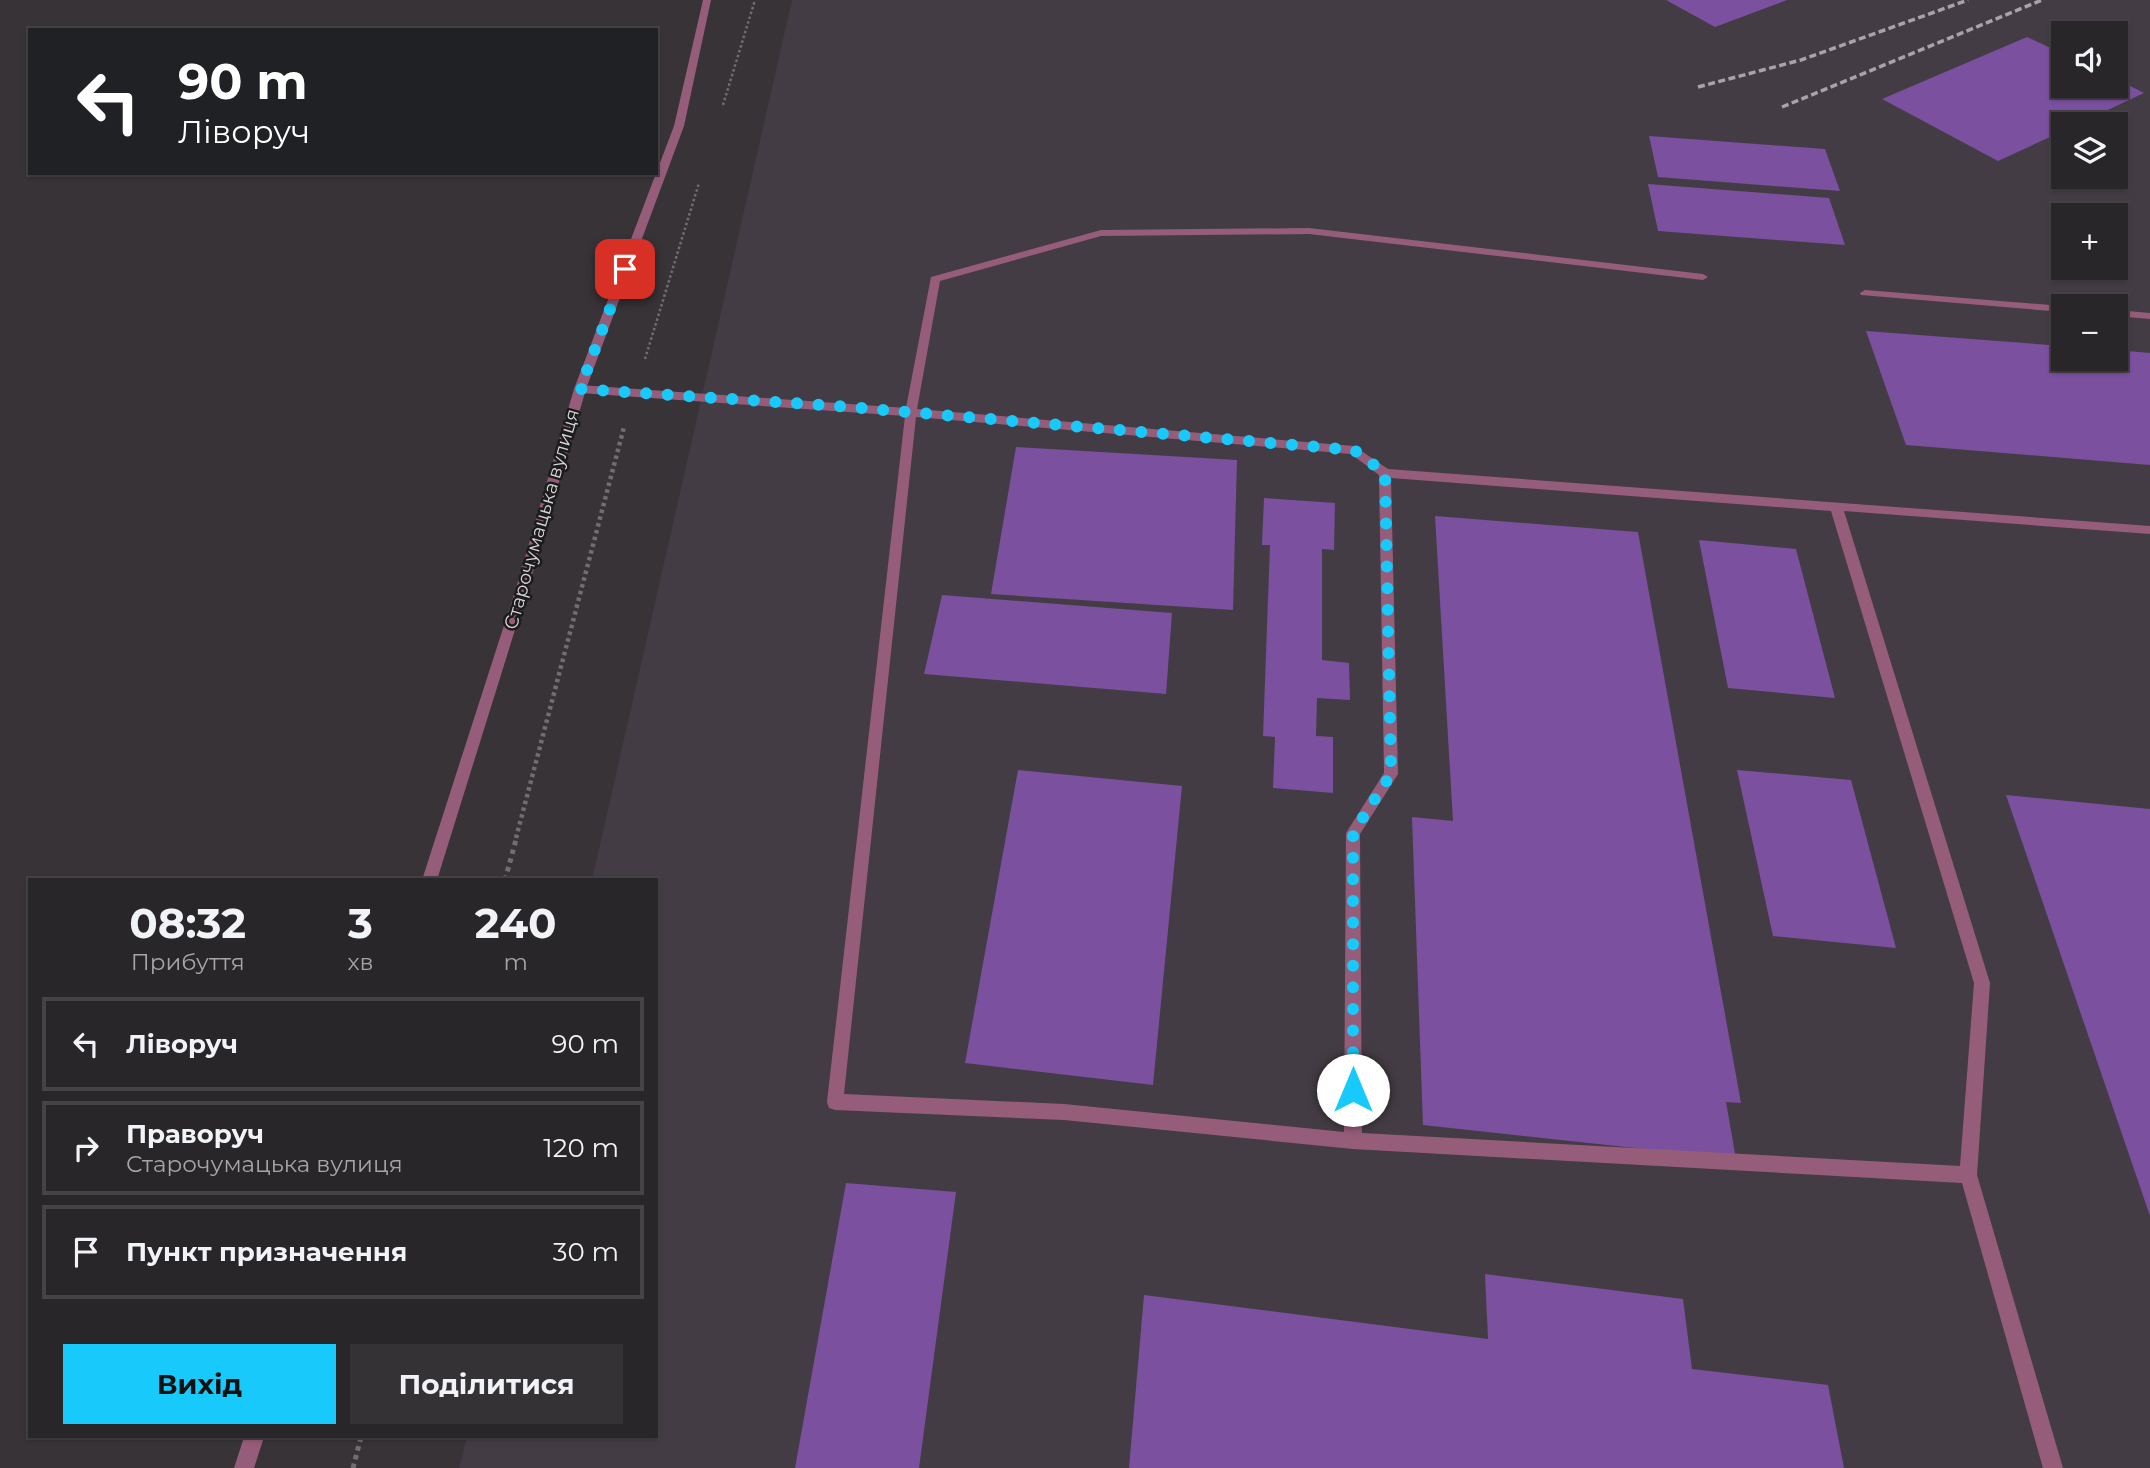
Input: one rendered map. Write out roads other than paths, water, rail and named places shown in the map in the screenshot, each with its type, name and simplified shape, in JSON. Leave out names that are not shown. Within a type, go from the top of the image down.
[{"type":"street","name":"Старочумацька вулиця","points":[[430,878],[523,585],[580,389],[679,126],[707,0]]},
{"type":"street","points":[[1703,277],[1309,231],[1101,233],[935,279],[911,412],[835,1102],[1064,1112],[1353,1141],[1968,1175]]},
{"type":"street","points":[[1865,293],[2051,308]]},
{"type":"street","points":[[2128,314],[2150,316]]},
{"type":"street","points":[[580,389],[911,412],[1354,450],[1385,473],[2150,530]]},
{"type":"street","points":[[1353,1141],[1353,833],[1391,774],[1385,473]]},
{"type":"street","points":[[1836,506],[1982,983],[1968,1175],[2053,1468]]},
{"type":"street","points":[[244,1468],[254,1438]]},
{"type":"railway","points":[[1698,87],[1801,60],[1968,0]]},
{"type":"railway","points":[[1782,107],[2042,0]]}]
